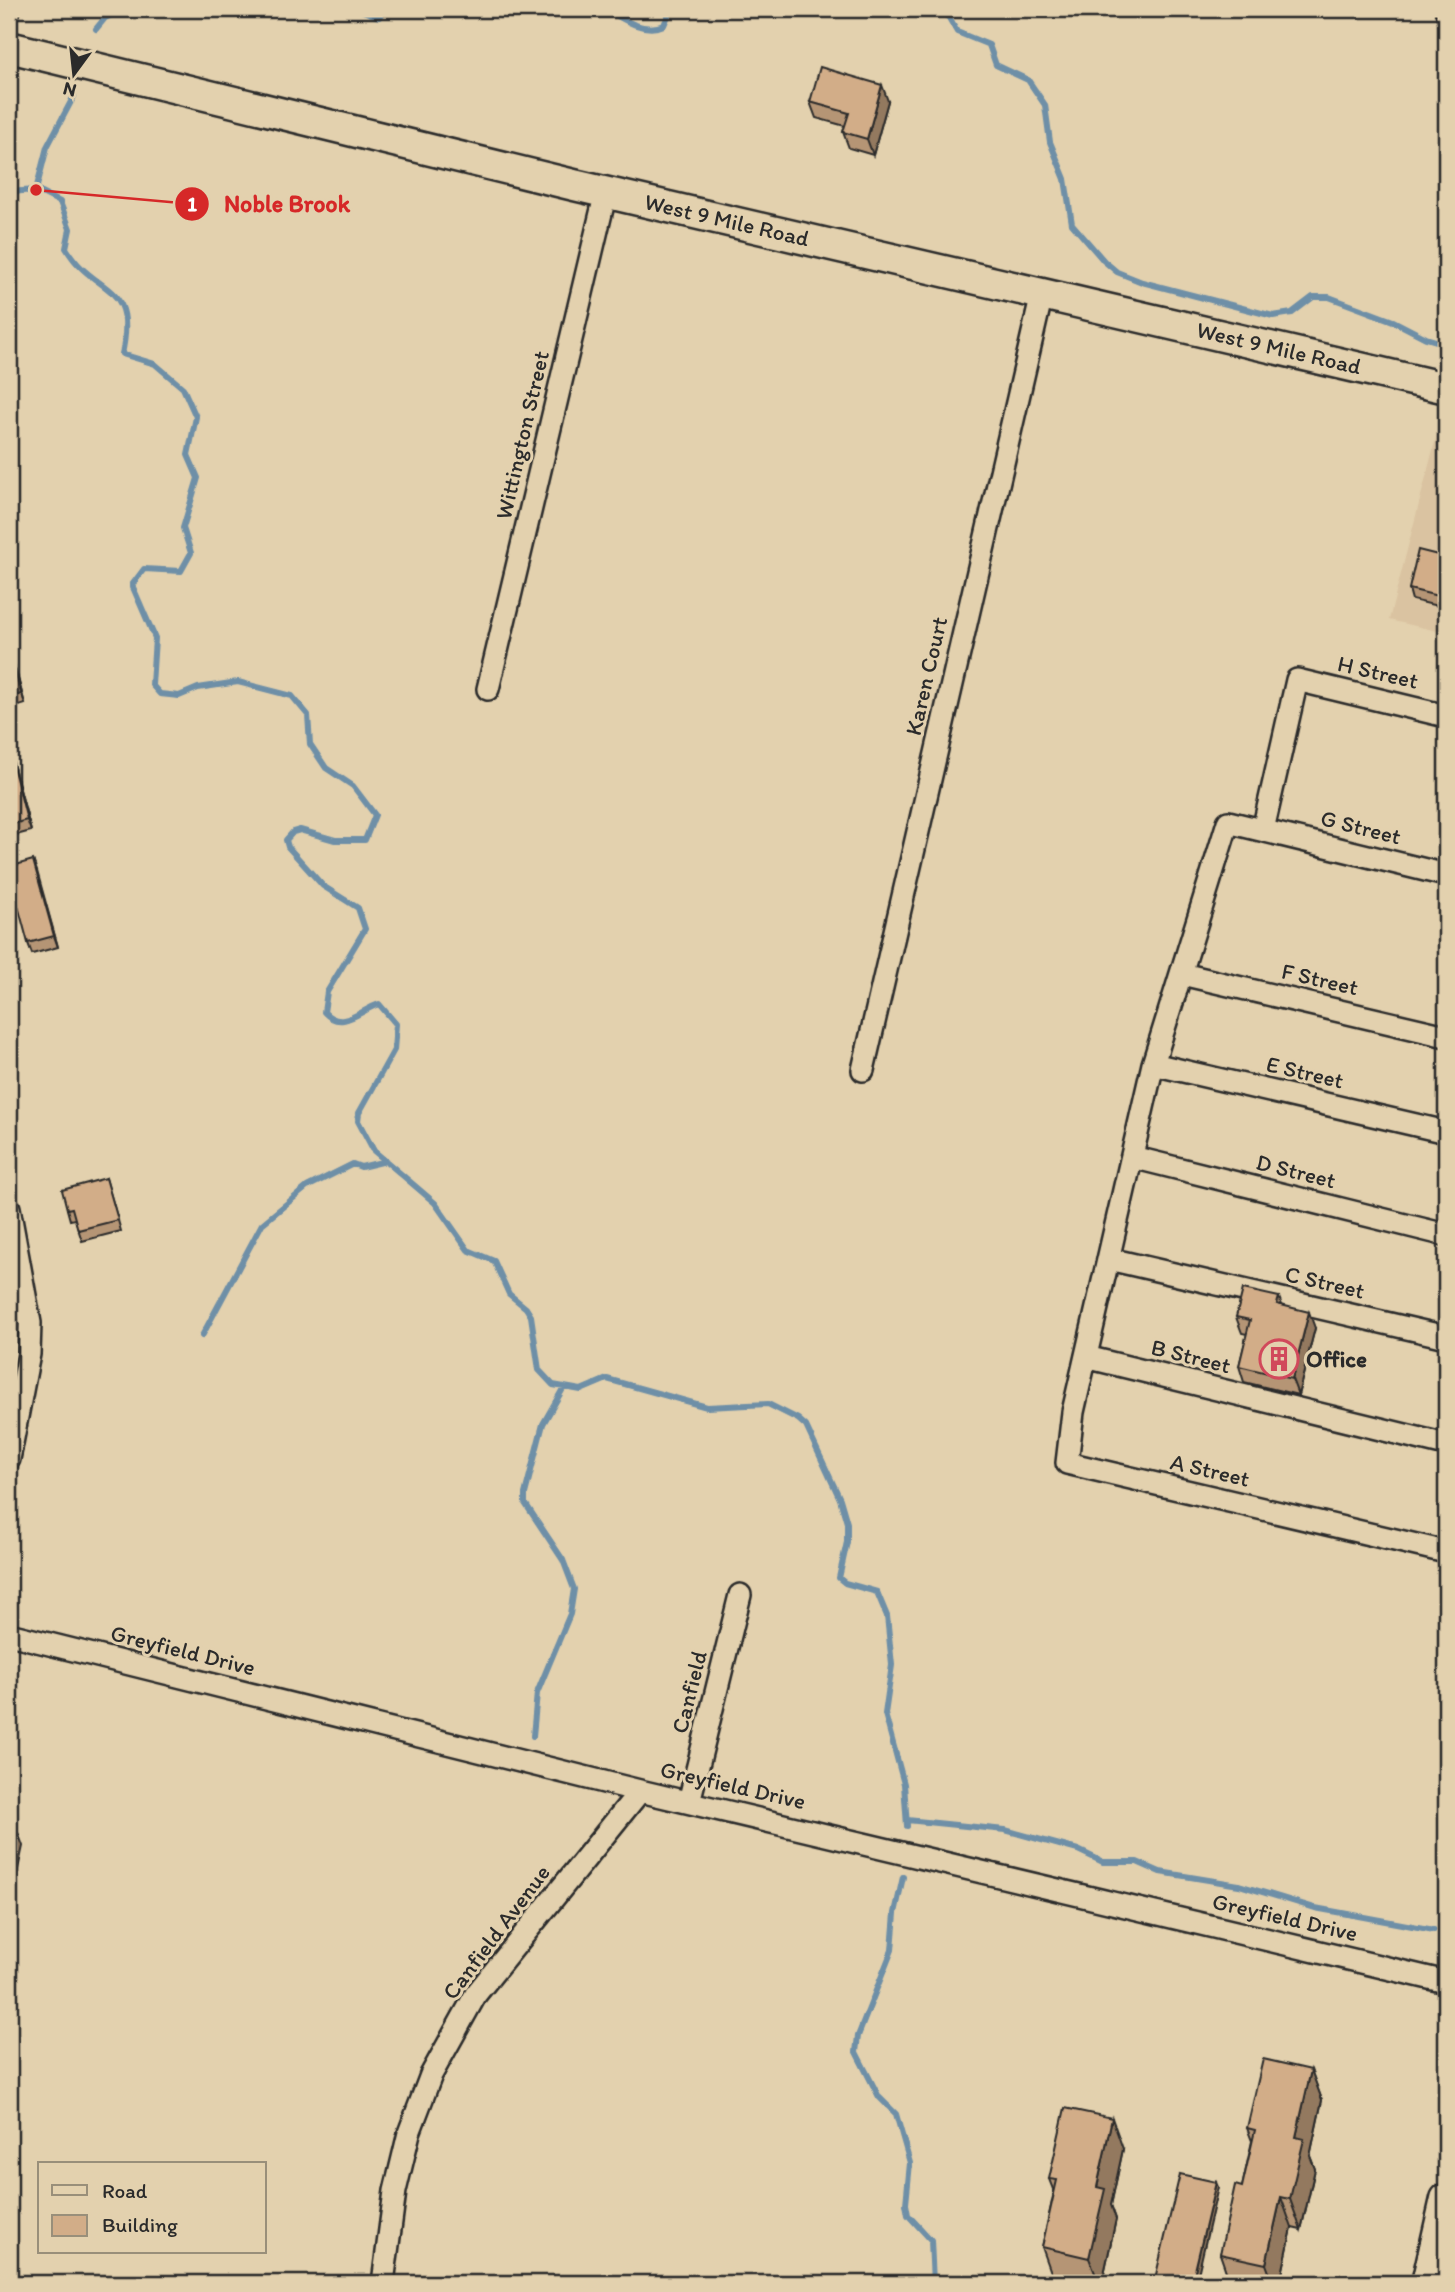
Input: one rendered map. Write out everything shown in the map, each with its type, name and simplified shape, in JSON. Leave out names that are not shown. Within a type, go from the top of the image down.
[{"type":"street","name":"West 9 Mile Road","points":[[9,47],[606,192],[1446,388]]},
{"type":"street","name":"Wittington Street","points":[[488,689],[606,192]]},
{"type":"street","name":"Karen Court","points":[[863,1070],[1042,294]]},
{"type":"street","name":"H Street","points":[[1263,830],[1297,680],[1446,716]]},
{"type":"street","name":"G Street","points":[[1182,974],[1228,822],[1446,875]]},
{"type":"street","name":"F Street","points":[[1182,974],[1446,1036]]},
{"type":"street","points":[[1086,1357],[1153,1064],[1182,974]]},
{"type":"street","name":"E Street","points":[[1153,1064],[1446,1132]]},
{"type":"street","name":"D Street","points":[[1132,1157],[1446,1235]]},
{"type":"street","points":[[9,1208],[30,1323],[29,1354],[9,1459]]},
{"type":"street","name":"C Street","points":[[1109,1259],[1446,1337]]},
{"type":"street","name":"B Street","points":[[1086,1357],[1446,1445]]},
{"type":"street","name":"A Street","points":[[1086,1357],[1073,1412],[1067,1463],[1446,1552]]},
{"type":"street","name":"Canfield","points":[[689,1802],[740,1595]]},
{"type":"street","name":"Greyfield Drive","points":[[9,1634],[640,1791],[1446,1983]]},
{"type":"street","name":"Canfield Avenue","points":[[383,2283],[400,2168],[409,2133],[431,2075],[476,1994],[640,1791]]},
{"type":"street","points":[[1426,2283],[1446,2199]]},
{"type":"shaded area","points":[[1446,407],[1446,633],[1389,620]]},
{"type":"building","points":[[1436,9],[1446,9],[1446,16],[1435,14]]},
{"type":"building","points":[[820,67],[882,85],[867,139],[843,132],[849,113],[810,102]]},
{"type":"building","points":[[1418,550],[1446,557],[1446,598],[1409,589]]},
{"type":"building","points":[[9,650],[21,694],[9,697]]},
{"type":"building","points":[[9,751],[27,820],[9,825]]},
{"type":"building","points":[[33,860],[54,936],[28,943],[9,867]]},
{"type":"building","points":[[106,1178],[118,1220],[78,1230],[72,1208],[67,1209],[62,1190]]},
{"type":"building","name":"Office","points":[[1243,1289],[1279,1297],[1277,1304],[1309,1312],[1292,1379],[1239,1366],[1250,1320],[1236,1317]]},
{"type":"building","points":[[9,1833],[19,1835],[9,1882]]},
{"type":"building","points":[[1263,2059],[1311,2070],[1296,2137],[1304,2139],[1290,2199],[1281,2197],[1266,2264],[1220,2254],[1235,2185],[1242,2187],[1255,2130],[1247,2128]]},
{"type":"building","points":[[1065,2108],[1112,2118],[1097,2187],[1105,2189],[1089,2258],[1042,2247],[1057,2180],[1049,2179]]},
{"type":"building","points":[[1180,2174],[1216,2182],[1192,2283],[1154,2283]]},
{"type":"waterway","points":[[96,29],[105,18],[124,9]]},
{"type":"waterway","points":[[358,9],[379,17],[385,9]]},
{"type":"waterway","points":[[606,9],[634,24],[649,28],[664,25],[671,9]]},
{"type":"waterway","points":[[944,9],[957,32],[989,45],[996,65],[1028,80],[1045,105],[1050,142],[1065,179],[1072,224],[1117,272],[1142,282],[1273,316],[1292,313],[1313,297],[1329,297],[1446,344]]},
{"type":"waterway","points":[[36,190],[47,147],[74,96]]},
{"type":"waterway","points":[[9,192],[36,190],[60,202],[70,229],[66,248],[77,263],[119,301],[124,313],[122,354],[155,364],[183,388],[196,417],[188,455],[198,478],[183,528],[191,553],[181,571],[144,569],[132,585],[155,638],[152,685],[160,694],[179,696],[198,688],[238,682],[292,696],[308,715],[310,744],[326,768],[353,786],[375,815],[365,840],[335,840],[300,830],[293,832],[286,840],[288,847],[323,886],[358,908],[365,929],[327,992],[324,1012],[331,1018],[344,1020],[379,1004],[396,1024],[394,1050],[359,1113],[358,1121],[374,1151],[435,1203],[468,1250],[494,1261],[509,1294],[526,1308],[531,1316],[539,1370],[553,1385],[581,1390],[607,1379],[707,1407],[768,1404],[806,1426],[840,1499],[847,1523],[847,1542],[839,1578],[845,1583],[877,1592],[887,1616],[892,1665],[885,1714],[904,1784],[907,1826]]},
{"type":"waterway","points":[[202,1336],[262,1224],[307,1187],[353,1164],[361,1167],[386,1161]]},
{"type":"waterway","points":[[533,1736],[537,1693],[570,1614],[574,1589],[563,1560],[525,1503],[525,1494],[543,1424],[564,1387]]},
{"type":"waterway","points":[[907,1820],[1005,1830],[1078,1850],[1103,1862],[1137,1862],[1160,1872],[1239,1885],[1315,1908],[1434,1930]]},
{"type":"waterway","points":[[903,1877],[895,1913],[892,1950],[858,2036],[856,2052],[879,2097],[896,2114],[910,2163],[906,2204],[908,2215],[931,2240],[933,2283]]},
{"type":"place","name":"Noble Brook","points":[[36,190]]},
{"type":"place","name":"Office","points":[[1279,1359]]}]
